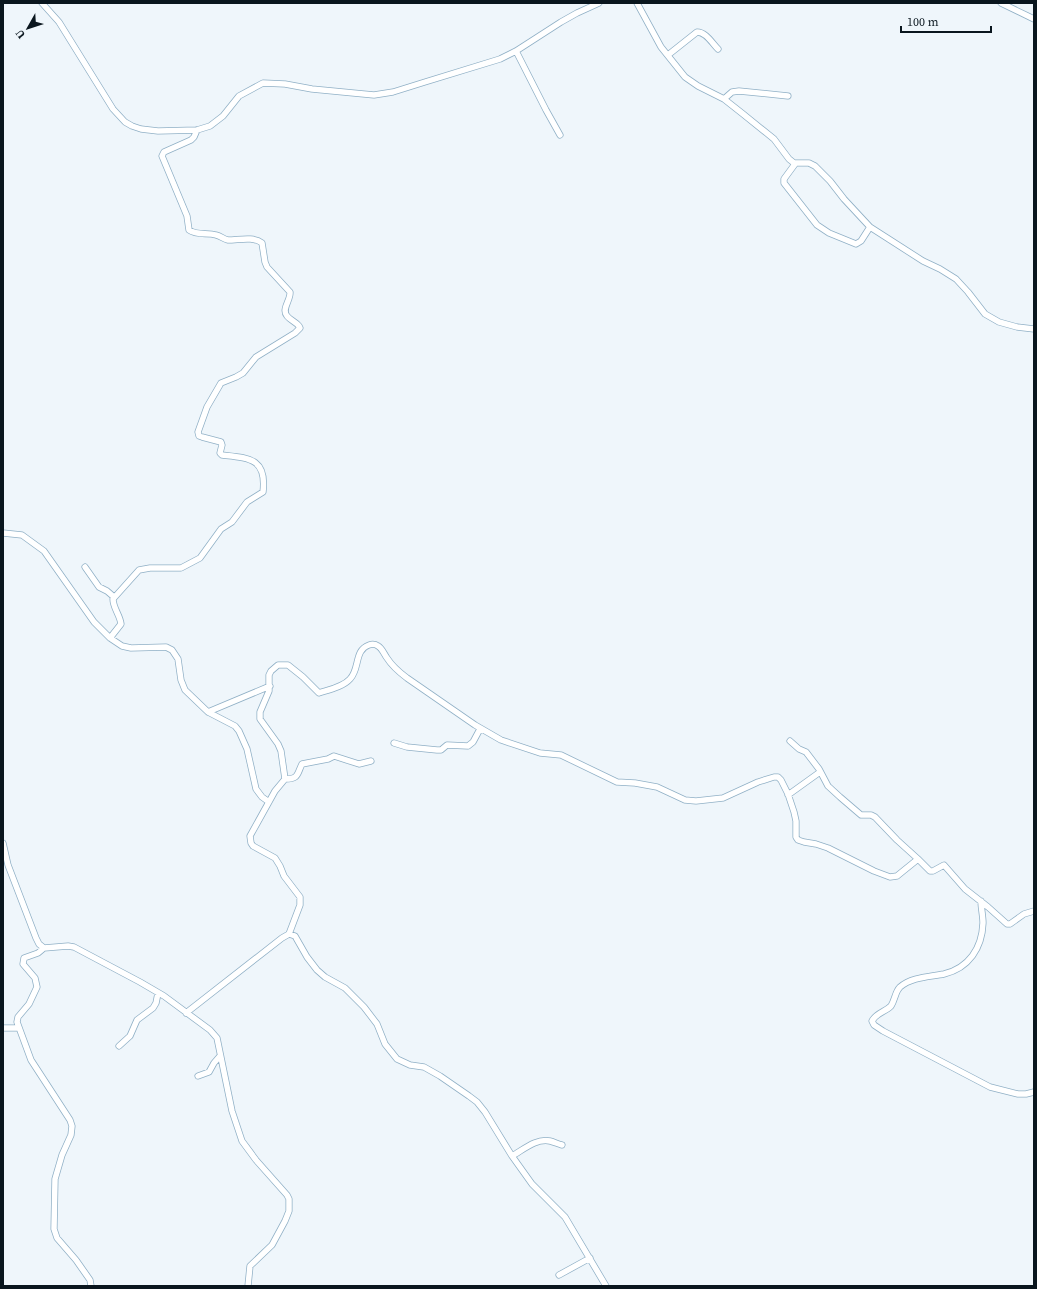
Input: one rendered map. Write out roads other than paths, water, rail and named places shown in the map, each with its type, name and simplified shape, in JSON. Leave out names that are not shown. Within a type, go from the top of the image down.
[{"type":"street","points":[[44,4],[59,22],[113,109],[125,122],[132,126],[141,129],[158,131],[197,130],[210,126],[223,116],[239,96],[263,83],[285,84],[312,89],[374,95],[393,92],[500,59],[516,51],[561,22],[599,3]]},
{"type":"street","points":[[637,3],[661,47],[689,81],[724,99],[774,139],[789,159],[795,164],[809,163],[815,166],[870,227],[956,279],[985,314],[999,322],[1034,329]]},
{"type":"street","points":[[1001,3],[1034,19]]},
{"type":"street","points":[[668,55],[697,32],[703,33],[718,49]]},
{"type":"street","points":[[516,51],[560,135]]},
{"type":"street","points":[[724,99],[732,92],[739,91],[788,96]]},
{"type":"street","points":[[110,638],[121,624],[121,618],[113,603],[114,597],[139,570],[150,568],[181,568],[200,558],[220,529],[236,518],[247,502],[263,492],[263,480],[260,466],[250,459],[222,455],[220,453],[222,445],[221,442],[199,436],[198,432],[207,408],[221,383],[243,373],[256,357],[295,333],[300,328],[300,326],[286,315],[285,311],[290,292],[267,267],[262,243],[259,240],[226,240],[216,235],[189,230],[187,216],[162,156],[164,152],[191,140],[197,130]]},
{"type":"street","points":[[795,164],[784,179],[784,184],[817,225],[829,233],[856,244],[861,241],[870,227]]},
{"type":"street","points":[[3,533],[22,535],[44,551],[94,622],[110,638],[122,646],[131,648],[166,647],[172,650],[178,659],[181,680],[185,690],[208,712],[235,726],[240,731],[247,749],[256,789],[262,797],[269,802]]},
{"type":"street","points":[[85,567],[99,587],[114,597]]},
{"type":"street","points":[[186,1013],[289,934],[300,905],[300,897],[284,876],[275,858],[253,846],[250,839],[250,836],[275,791],[285,779],[281,752],[278,744],[260,719],[260,712],[270,686],[268,674],[278,665],[288,665],[319,693],[339,686],[350,679],[354,674],[360,653],[364,648],[370,645],[379,646],[386,658],[406,678],[480,729],[507,743],[540,753],[561,755],[617,782],[635,783],[657,787],[685,800],[696,801],[723,798],[758,782],[774,777],[778,778],[781,780],[794,812],[796,837],[798,840],[828,848],[890,877],[897,876],[918,859]]},
{"type":"street","points":[[208,712],[270,686]]},
{"type":"street","points":[[394,743],[407,747],[437,750],[441,750],[447,745],[468,746],[480,729]]},
{"type":"street","points":[[790,741],[799,749],[806,752],[828,786],[840,798],[861,815],[871,815],[875,817],[896,840],[904,845],[930,871],[944,865],[965,889],[1007,924],[1010,924],[1024,914],[1034,911]]},
{"type":"street","points":[[285,779],[294,779],[298,776],[303,763],[328,759],[334,756],[357,764],[371,761]]},
{"type":"street","points":[[788,795],[820,772]]},
{"type":"street","points":[[3,843],[8,865],[36,938],[39,944],[44,948]]},
{"type":"street","points":[[981,901],[983,922],[981,940],[969,960],[961,968],[944,974],[925,977],[906,983],[899,989],[890,1007],[877,1015],[872,1021],[874,1025],[883,1031],[990,1087],[1018,1094],[1034,1092]]},
{"type":"street","points":[[289,934],[292,934],[298,939],[307,957],[317,970],[325,977],[345,988],[364,1007],[377,1024],[385,1044],[398,1059],[410,1065],[424,1067],[440,1076],[477,1102],[532,1184],[565,1217],[606,1286]]},
{"type":"street","points":[[91,1286],[90,1280],[76,1260],[57,1238],[54,1229],[54,1179],[71,1135],[72,1126],[70,1120],[31,1060],[17,1019],[29,1004],[37,987],[33,975],[23,964],[23,960],[24,958],[38,953],[44,948],[74,947],[158,993],[214,1035],[217,1040],[232,1111],[242,1141],[256,1160],[287,1195],[289,1202],[287,1217],[275,1240],[269,1248],[250,1266],[248,1286]]},
{"type":"street","points":[[119,1046],[130,1036],[137,1020],[153,1008],[156,1003],[158,993]]},
{"type":"street","points":[[4,1028],[19,1028]]},
{"type":"street","points":[[198,1076],[209,1072],[220,1056]]},
{"type":"street","points":[[512,1156],[541,1141],[549,1141],[562,1145]]},
{"type":"street","points":[[560,1275],[590,1258]]}]
